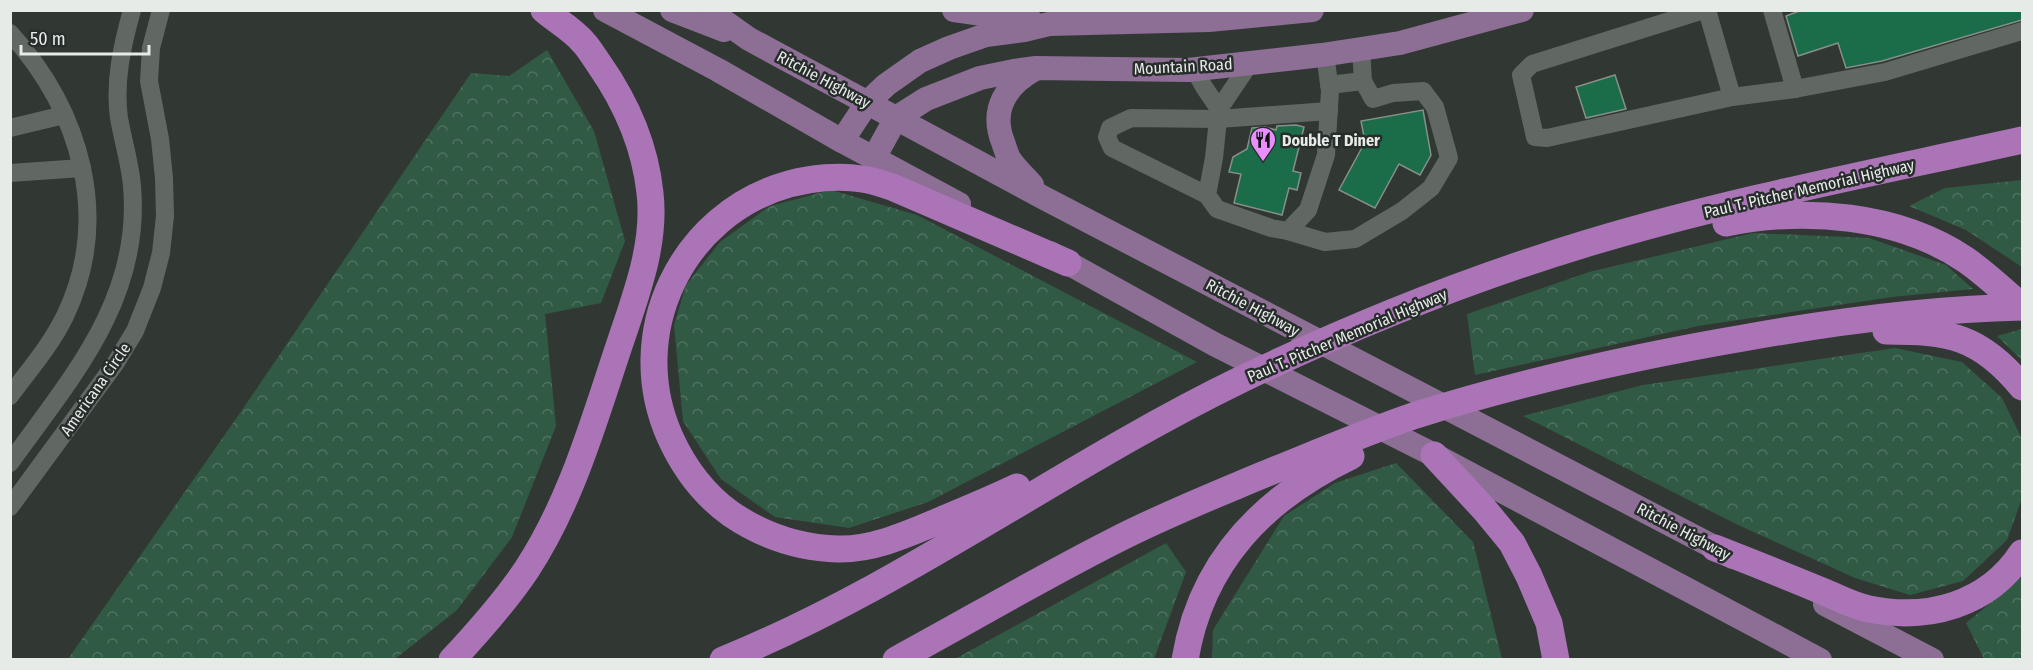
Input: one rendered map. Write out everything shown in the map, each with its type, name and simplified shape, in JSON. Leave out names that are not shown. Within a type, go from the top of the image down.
[{"type":"highway","points":[[452,660],[487,623],[527,568],[561,508],[584,451],[641,279],[650,236],[651,194],[642,151],[631,118],[610,80],[583,42],[544,10]]},
{"type":"highway","name":"Paul T. Pitcher Memorial Highway","points":[[723,660],[847,602],[942,550],[1067,473],[1154,423],[1239,380],[1356,328],[1496,273],[1588,243],[1696,213],[2022,140]]},
{"type":"highway","points":[[1068,263],[892,187],[862,179],[827,178],[791,183],[763,193],[728,213],[704,235],[667,289],[657,325],[653,358],[655,390],[664,425],[680,458],[701,488],[748,526],[808,546],[839,549],[870,546],[909,533],[1003,494],[1154,423]]},
{"type":"highway","points":[[1356,328],[1499,282],[1698,228],[1748,219],[1800,215],[1853,219],[1892,226],[1933,242],[1965,260],[2022,307]]},
{"type":"highway","points":[[896,660],[1112,542],[1197,502],[1482,396],[1687,347],[1837,321],[2022,307]]},
{"type":"highway","points":[[1687,347],[1887,331],[1925,332],[1959,337],[1986,351],[2005,365],[2022,387]]},
{"type":"highway","points":[[1185,660],[1188,640],[1202,596],[1248,527],[1280,498],[1360,443]]},
{"type":"highway","points":[[1434,455],[1512,543],[1549,624],[1556,660]]},
{"type":"highway","points":[[1715,548],[1867,609],[1897,613],[1923,613],[1950,608],[1976,596],[2000,579],[2022,553]]},
{"type":"main road","points":[[605,10],[1214,344],[1434,455],[1820,660]]},
{"type":"main road","points":[[672,10],[749,39]]},
{"type":"main road","name":"Ritchie Highway","points":[[708,10],[749,39],[1044,198],[1932,660]]},
{"type":"main road","points":[[954,10],[1067,18],[1209,20],[1312,10]]},
{"type":"main road","name":"Mountain Road","points":[[874,158],[896,118],[926,99],[961,84],[1014,70],[1036,68],[1194,69],[1250,63],[1400,43],[1521,10]]},
{"type":"main road","points":[[842,141],[867,103],[920,61],[986,35],[1024,30],[1067,18]]},
{"type":"main road","points":[[1036,68],[1019,78],[1010,89],[1000,105],[998,128],[1010,160],[1044,198]]},
{"type":"street","name":"Americana Circle","points":[[10,464],[90,351],[105,323],[121,284],[132,220],[132,186],[119,118],[118,89],[121,48],[132,10]]},
{"type":"street","name":"Americana Circle","points":[[10,507],[115,364],[135,331],[152,288],[161,254],[165,216],[160,139],[150,81],[152,48],[161,10]]},
{"type":"street","points":[[1732,97],[1706,10],[1532,64],[1521,75],[1536,137],[1547,138],[1732,97],[1795,89],[1885,72],[2022,31]]},
{"type":"street","points":[[1772,10],[1795,89]]},
{"type":"street","points":[[10,33],[26,50],[47,80],[64,115],[85,180],[89,228],[87,248],[78,281],[64,318],[48,345],[10,396]]},
{"type":"street","points":[[1329,111],[1131,118],[1110,128],[1107,137],[1112,148],[1207,195],[1217,209],[1271,228],[1325,242],[1355,239],[1402,211],[1431,188],[1449,158],[1435,107],[1423,91],[1393,93],[1372,99],[1363,81],[1361,49]]},
{"type":"street","points":[[1288,231],[1308,210],[1326,155],[1329,85],[1325,54]]},
{"type":"street","points":[[1207,195],[1219,114],[1250,63]]},
{"type":"street","points":[[1194,69],[1219,114]]},
{"type":"street","points":[[1329,85],[1363,81]]},
{"type":"street","points":[[10,128],[64,115]]},
{"type":"street","points":[[10,173],[82,168]]},
{"type":"green space","points":[[547,50],[594,131],[625,241],[601,303],[545,314],[556,426],[512,537],[457,610],[395,659],[68,659],[240,413],[471,73],[509,76]]},
{"type":"green space","points":[[2022,180],[2022,267],[1966,230],[1909,206],[1945,188]]},
{"type":"green space","points":[[831,190],[917,215],[1197,362],[928,502],[849,528],[775,517],[721,479],[683,421],[674,325],[686,285],[720,242],[770,206]]},
{"type":"green space","points":[[1753,233],[1869,238],[1946,265],[1973,289],[1892,297],[1698,326],[1475,375],[1467,314],[1589,272]]},
{"type":"green space","points":[[2022,329],[2022,360],[1997,336]]},
{"type":"green space","points":[[1895,348],[1962,362],[2002,398],[2022,439],[2022,498],[2007,540],[1963,581],[1910,595],[1855,578],[1736,524],[1523,416],[1643,385]]},
{"type":"green space","points":[[1396,463],[1473,542],[1502,659],[1212,659],[1213,630],[1284,516],[1335,483]]},
{"type":"green space","points":[[1166,543],[1186,572],[1154,659],[955,659]]},
{"type":"green space","points":[[2022,577],[2022,659],[1984,659],[1966,623]]},
{"type":"building","points":[[1802,10],[2022,10],[2022,20],[1882,61],[1846,68],[1838,43],[1798,56],[1786,16]]},
{"type":"building","points":[[1615,75],[1626,109],[1586,118],[1576,87]]},
{"type":"building","points":[[1423,110],[1431,155],[1420,175],[1399,164],[1375,208],[1339,190],[1365,142],[1361,121]]},
{"type":"building","name":"Double T Diner","points":[[1277,126],[1304,127],[1293,171],[1301,173],[1297,190],[1289,188],[1282,215],[1234,203],[1241,174],[1229,172],[1233,157],[1247,149],[1252,128],[1265,127],[1276,130]]},
{"type":"place","name":"Double T Diner","points":[[1263,163]]}]
